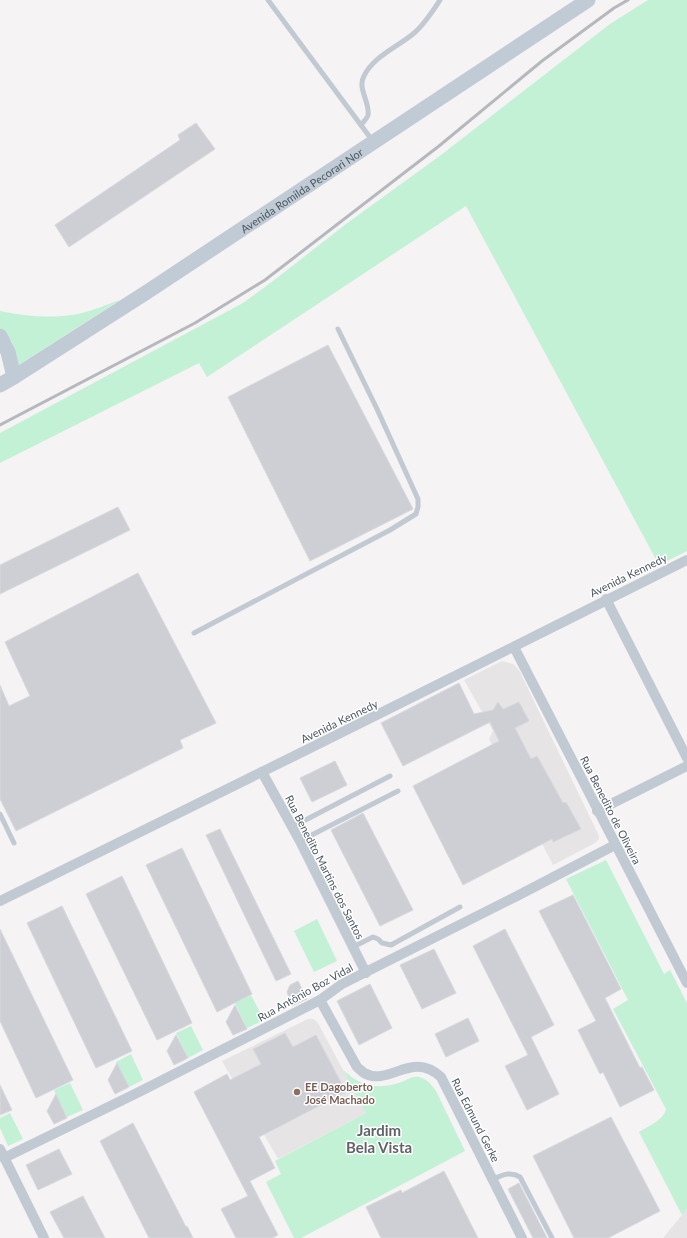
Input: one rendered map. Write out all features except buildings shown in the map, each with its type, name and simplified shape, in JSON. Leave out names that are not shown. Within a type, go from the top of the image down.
[{"type":"street","name":"Avenida Romilda Pecorari Nor","points":[[0,385],[147,292],[588,0]]},
{"type":"street","points":[[0,336],[8,352],[14,377]]},
{"type":"street","name":"Avenida Kennedy","points":[[0,901],[687,560]]},
{"type":"street","points":[[606,599],[687,758]]},
{"type":"street","name":"Rua Benedito de Oliveira","points":[[514,647],[597,811],[686,977]]},
{"type":"street","points":[[597,811],[687,766]]},
{"type":"street","name":"Rua Benedito Martins dos Santos","points":[[262,772],[300,841],[366,973]]},
{"type":"street","name":"Rua Antônio Boz Vidal","points":[[2,1153],[130,1097],[320,1000],[342,984],[615,845]]},
{"type":"street","name":"Rua Edmund Gerke","points":[[320,1000],[357,1067],[365,1073],[382,1075],[414,1066],[433,1070],[441,1077],[522,1238]]},
{"type":"street","points":[[2,1153],[44,1238]]},
{"type":"lane","points":[[268,0],[373,141]]},
{"type":"lane","points":[[361,126],[368,116],[368,104],[362,89],[363,78],[370,66],[414,33],[440,0]]},
{"type":"lane","points":[[194,633],[390,530],[416,514],[418,499],[338,328]]},
{"type":"lane","points":[[292,827],[390,776]]},
{"type":"lane","points":[[300,841],[398,791]]},
{"type":"lane","points":[[0,814],[14,843]]},
{"type":"lane","points":[[353,947],[372,936],[382,943],[391,945],[460,907]]},
{"type":"lane","points":[[493,1179],[507,1174],[520,1177],[552,1238]]},
{"type":"shaded area","points":[[502,661],[513,664],[519,670],[599,836],[599,839],[595,843],[553,865],[489,739],[493,731],[464,680]]},
{"type":"shaded area","name":"EE Dagoberto José Machado","points":[[308,1019],[314,1019],[318,1023],[366,1113],[278,1159],[222,1061]]},
{"type":"shaded area","points":[[687,1209],[687,1238],[663,1238],[682,1215]]},
{"type":"green space","points":[[648,0],[687,0],[687,551],[659,565],[466,206],[207,377],[199,363],[0,463],[0,433],[243,303],[346,224],[441,155],[610,24]]},
{"type":"green space","points":[[120,300],[17,366],[12,342],[0,328],[0,311],[31,316],[62,316],[87,312]]},
{"type":"green space","points":[[606,860],[664,974],[670,970],[687,1003],[687,1209],[682,1215],[639,1132],[659,1120],[666,1109],[613,1009],[628,1000],[566,879]]},
{"type":"green space","points":[[317,919],[337,961],[314,972],[294,931]]},
{"type":"green space","points":[[251,995],[264,1020],[247,1028],[235,1003]]},
{"type":"green space","points":[[191,1026],[203,1050],[188,1058],[176,1033]]},
{"type":"green space","points":[[131,1054],[143,1080],[129,1087],[116,1062]]},
{"type":"green space","points":[[343,1070],[362,1083],[375,1086],[390,1085],[416,1077],[427,1081],[436,1091],[465,1151],[301,1238],[294,1238],[266,1182],[281,1174],[275,1161],[366,1113]]},
{"type":"green space","points":[[70,1083],[83,1110],[67,1117],[54,1090]]},
{"type":"green space","points":[[10,1113],[23,1139],[8,1146],[0,1128],[0,1118]]},
{"type":"railway","points":[[0,425],[195,323],[265,280],[439,146],[542,61],[614,8],[628,0]]},
{"type":"place","name":"EE Dagoberto José Machado","points":[[297,1092]]},
{"type":"district","name":"Jardim Bela Vista","points":[[379,1138]]}]
